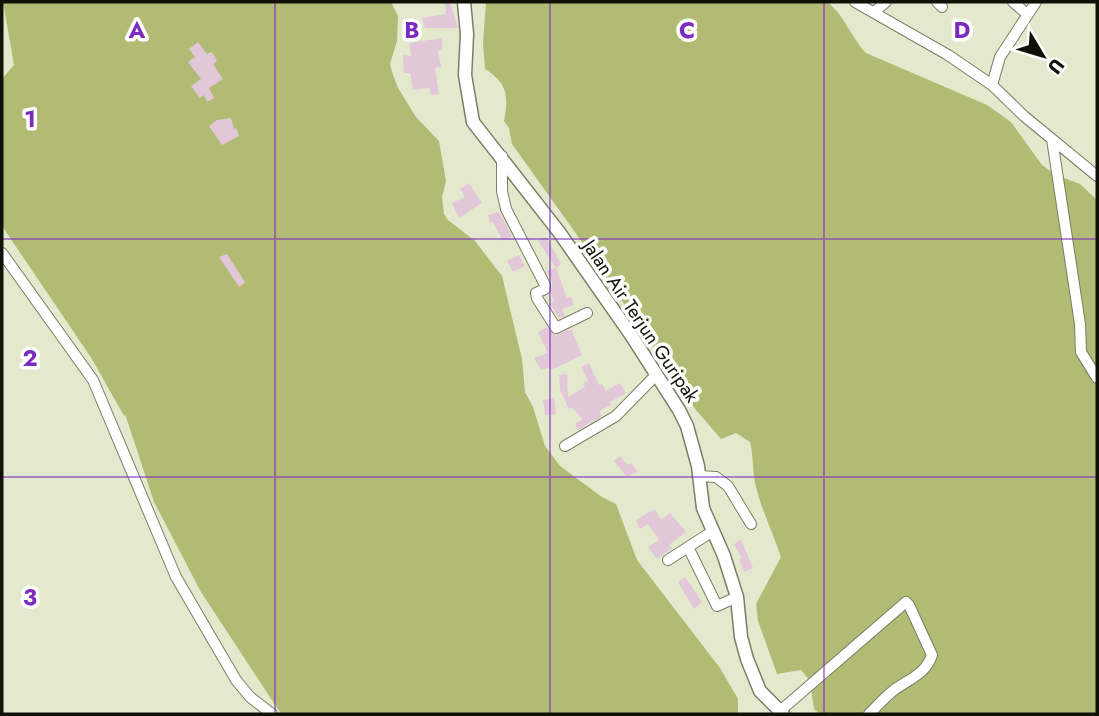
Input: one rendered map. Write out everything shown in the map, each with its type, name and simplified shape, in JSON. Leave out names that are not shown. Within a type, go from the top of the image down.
[{"type":"street","name":"Jalan Air Terjun Guripak","points":[[464,2],[467,34],[464,75],[476,127],[502,156],[559,232],[657,374],[687,426],[700,476],[701,497],[737,597],[741,638],[756,682],[764,696],[782,713]]},
{"type":"street","points":[[855,2],[948,55],[992,85],[1097,176]]},
{"type":"street","points":[[874,12],[886,2]]},
{"type":"street","points":[[1013,2],[1027,14]]},
{"type":"street","points":[[992,85],[1000,57],[1036,2]]},
{"type":"street","points":[[1052,139],[1080,324],[1079,344],[1082,356],[1097,378]]},
{"type":"street","points":[[502,156],[502,191],[506,209],[545,285],[545,289],[536,293],[537,298],[556,328],[587,313]]},
{"type":"street","points":[[2,253],[93,380],[176,577],[236,680],[250,697],[272,714]]},
{"type":"street","points":[[565,446],[616,416],[657,374]]},
{"type":"street","points":[[700,476],[716,477],[728,486],[751,523]]},
{"type":"street","points":[[668,560],[713,531]]},
{"type":"street","points":[[688,547],[717,606],[737,597]]},
{"type":"street","points":[[782,713],[906,603],[932,655],[930,663],[917,676],[886,696],[869,714]]},
{"type":"green space","points":[[3,2],[391,2],[398,16],[397,41],[390,64],[392,72],[398,88],[416,117],[439,141],[446,181],[442,197],[444,214],[475,241],[502,276],[522,359],[525,392],[533,407],[545,446],[560,466],[616,504],[637,560],[720,668],[738,699],[738,714],[281,714],[201,592],[154,502],[125,414],[124,416],[92,359],[2,226],[2,79],[14,65]]},
{"type":"green space","points":[[486,2],[827,2],[838,12],[866,53],[987,105],[1011,122],[1042,165],[1056,175],[1080,184],[1097,200],[1097,714],[820,714],[814,709],[810,681],[801,670],[777,674],[758,621],[756,604],[781,557],[756,487],[750,442],[736,433],[721,439],[696,410],[512,144],[509,128],[504,121],[505,90],[498,79],[485,69],[483,43]]},
{"type":"building","points":[[445,2],[450,2],[458,28],[425,28],[422,18],[446,14]]},
{"type":"building","points":[[442,38],[442,50],[438,50],[441,67],[435,68],[439,94],[431,95],[430,88],[413,90],[410,73],[404,73],[403,55],[411,56],[409,43]]},
{"type":"building","points":[[198,42],[207,54],[212,52],[217,61],[213,64],[223,79],[209,88],[214,98],[207,102],[204,95],[200,98],[191,86],[201,79],[188,62],[195,57],[189,49]]},
{"type":"building","points":[[231,118],[239,136],[222,145],[209,126],[217,120]]},
{"type":"building","points":[[469,183],[482,203],[459,218],[452,203],[465,197],[460,189]]},
{"type":"building","points":[[499,212],[512,236],[503,241],[493,222],[490,223],[488,215]]},
{"type":"building","points":[[546,237],[561,264],[556,268],[538,241]]},
{"type":"building","points":[[227,254],[245,282],[239,287],[219,257]]},
{"type":"building","points":[[519,255],[525,266],[513,272],[507,261]]},
{"type":"building","points":[[556,268],[567,298],[571,297],[574,305],[562,309],[565,316],[559,318],[550,304],[554,302],[552,282],[546,271]]},
{"type":"building","points":[[547,327],[555,335],[571,329],[582,355],[551,370],[541,370],[534,358],[548,353],[538,332]]},
{"type":"building","points":[[589,363],[599,385],[602,384],[606,391],[620,383],[626,393],[599,411],[602,416],[578,430],[575,424],[583,419],[571,407],[569,409],[560,390],[559,375],[567,374],[568,397],[585,387],[583,383],[588,381],[581,367]]},
{"type":"building","points":[[554,398],[556,414],[545,415],[543,400]]},
{"type":"building","points":[[620,456],[638,472],[627,477],[614,461]]},
{"type":"building","points":[[655,509],[661,520],[670,513],[686,532],[669,545],[672,548],[657,559],[648,547],[659,540],[658,538],[648,524],[640,529],[636,520]]},
{"type":"building","points":[[741,540],[753,568],[744,572],[739,559],[742,558],[734,544]]},
{"type":"building","points":[[685,577],[702,602],[694,609],[678,582]]}]
